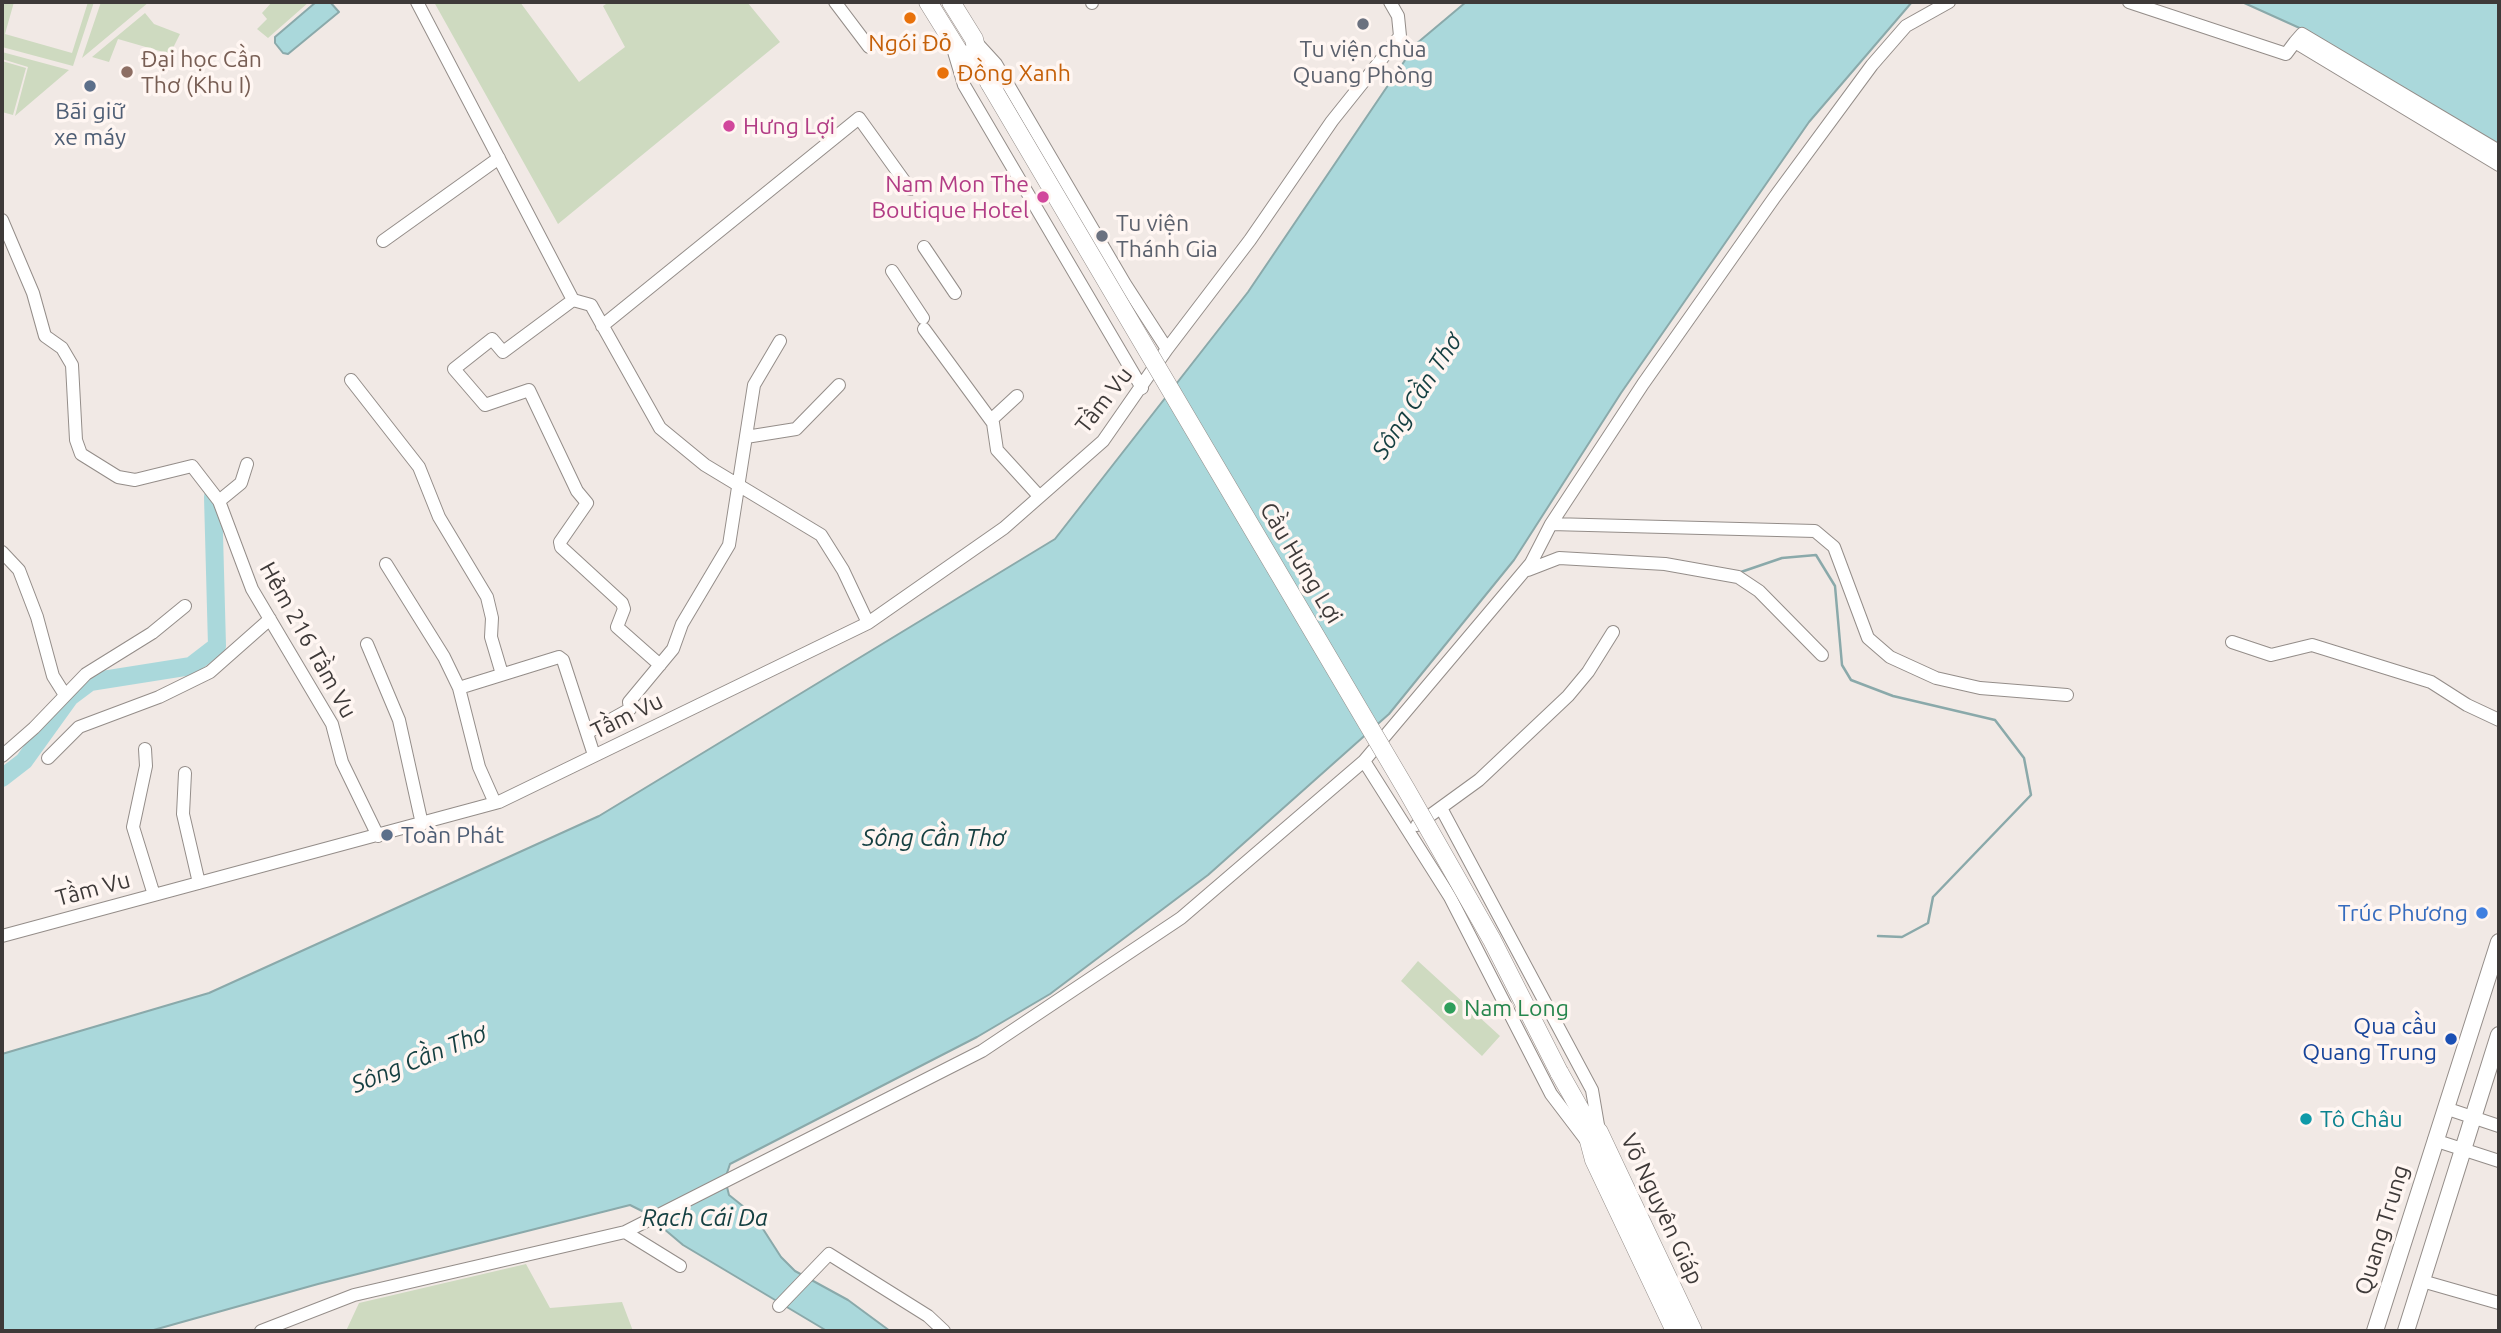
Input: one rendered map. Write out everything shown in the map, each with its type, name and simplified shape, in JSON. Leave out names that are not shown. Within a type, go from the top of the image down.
[{"type":"highway","points":[[928,2],[958,52],[980,65]]},
{"type":"highway","points":[[951,2],[974,39],[980,65]]},
{"type":"highway","name":"Cầu Hưng Lợi","points":[[980,65],[1406,789],[1492,940],[1559,1072]]},
{"type":"highway","name":"Võ Nguyên Giáp","points":[[1559,1072],[1581,1111],[1663,1288],[1675,1331]]},
{"type":"highway","name":"Võ Nguyên Giáp","points":[[1663,1288],[1693,1331]]},
{"type":"main road","name":"Quang Trung","points":[[2375,1331],[2499,942]]},
{"type":"main road","points":[[2406,1331],[2499,1035]]},
{"type":"street","points":[[417,2],[573,300],[591,305],[660,428],[687,451],[739,486],[821,535],[843,570],[868,623]]},
{"type":"street","points":[[835,2],[869,47]]},
{"type":"street","name":"Tầm Vu","points":[[2,936],[495,803],[868,623],[1004,528],[1103,442],[1167,349],[1250,240],[1332,121],[1400,36],[1398,16],[1390,2]]},
{"type":"street","points":[[261,1331],[375,1290],[625,1232],[982,1051],[1181,918],[1364,761],[1522,574],[1666,351],[1773,198],[1872,65],[1906,26],[1949,2]]},
{"type":"street","points":[[2129,2],[2286,54],[2302,34],[2499,151]]},
{"type":"street","points":[[950,38],[964,85],[1142,388]]},
{"type":"street","points":[[974,39],[996,64],[1118,272],[1167,349]]},
{"type":"street","points":[[2295,42],[2499,165]]},
{"type":"street","points":[[602,326],[859,118],[910,188]]},
{"type":"street","points":[[383,241],[499,158]]},
{"type":"street","name":"Hẻm 216 Tầm Vu","points":[[2,220],[33,293],[45,336],[62,348],[72,365],[76,440],[82,454],[118,477],[135,480],[192,466],[219,501],[253,590],[332,724],[342,762],[378,835]]},
{"type":"street","points":[[924,247],[955,293]]},
{"type":"street","points":[[892,271],[923,323],[991,420],[997,450],[1039,496]]},
{"type":"street","points":[[573,300],[503,352],[492,339],[454,369],[485,405],[528,390],[577,491],[587,503],[560,542],[561,547],[622,603],[624,609],[617,627],[660,665]]},
{"type":"street","points":[[587,733],[630,709],[629,702],[673,649],[682,624],[729,545],[754,385],[779,341]]},
{"type":"street","points":[[351,380],[419,467],[439,517],[487,597],[492,618],[491,637],[502,674]]},
{"type":"street","points":[[746,437],[796,429],[839,386]]},
{"type":"street","points":[[991,420],[1017,396]]},
{"type":"street","points":[[219,501],[241,483],[247,464]]},
{"type":"street","points":[[1549,529],[1815,531],[1834,547],[1868,638],[1890,657],[1936,678],[1980,688],[2067,695]]},
{"type":"street","points":[[2,552],[19,570],[37,617],[53,676],[65,695]]},
{"type":"street","points":[[1522,574],[1559,558],[1665,564],[1738,577],[1759,591],[1822,655]]},
{"type":"street","points":[[387,564],[444,657],[459,688],[479,767],[495,803]]},
{"type":"street","points":[[2,756],[34,728],[86,674],[152,633],[185,606]]},
{"type":"street","points":[[48,758],[79,727],[159,697],[211,672],[270,619]]},
{"type":"street","points":[[1408,831],[1479,780],[1568,696],[1588,672],[1613,632]]},
{"type":"street","points":[[2232,642],[2262,653],[2279,655],[2312,645],[2431,682],[2467,705],[2499,720]]},
{"type":"street","points":[[367,644],[399,720],[422,824]]},
{"type":"street","points":[[459,688],[559,657],[563,660],[594,755]]},
{"type":"street","points":[[145,749],[146,766],[132,827],[154,895]]},
{"type":"street","points":[[1364,761],[1450,897],[1551,1094],[1593,1136]]},
{"type":"street","points":[[185,773],[183,814],[199,883]]},
{"type":"street","points":[[1441,808],[1592,1090],[1593,1136]]},
{"type":"street","points":[[2445,1108],[2499,1126]]},
{"type":"street","points":[[2434,1140],[2499,1161]]},
{"type":"street","points":[[625,1232],[680,1266]]},
{"type":"street","points":[[779,1306],[829,1254],[928,1316],[944,1331]]},
{"type":"street","points":[[2421,1281],[2499,1303]]},
{"type":"green space","points":[[2,2],[14,2],[5,34],[72,53],[88,2],[94,2],[73,66],[2,47]]},
{"type":"green space","points":[[101,2],[149,2],[82,58]]},
{"type":"green space","points":[[272,2],[309,2],[268,38],[257,29],[267,19],[262,13]]},
{"type":"green space","points":[[434,2],[520,2],[579,82],[625,47],[603,6],[609,2],[747,2],[780,42],[558,224]]},
{"type":"green space","points":[[145,13],[154,24],[180,34],[170,54],[118,39],[109,62],[92,57]]},
{"type":"green space","points":[[2,52],[69,70],[15,116],[28,67],[2,59]]},
{"type":"green space","points":[[2,61],[26,68],[13,115],[2,112]]},
{"type":"green space","name":"Nam Long","points":[[1418,961],[1500,1036],[1482,1056],[1401,981]]},
{"type":"green space","points":[[526,1264],[550,1308],[622,1302],[633,1331],[346,1331],[359,1303]]},
{"type":"water","points":[[316,2],[330,2],[339,12],[288,54],[283,53],[275,43],[275,37]]},
{"type":"water","name":"Sông Cần Thơ","points":[[1466,2],[1912,2],[1809,122],[1621,393],[1514,560],[1389,714],[1208,875],[1050,994],[977,1037],[730,1164],[725,1179],[729,1195],[754,1215],[781,1257],[795,1271],[848,1300],[890,1331],[827,1331],[683,1245],[644,1212],[630,1205],[318,1284],[150,1331],[2,1331],[2,1054],[209,993],[599,816],[1055,539],[1248,292],[1416,44]]},
{"type":"water","points":[[2242,2],[2499,2],[2499,147],[2304,30]]},
{"type":"waterway","points":[[2,778],[24,761],[70,697],[90,682],[191,666],[217,646],[213,497]]},
{"type":"waterway","points":[[1738,573],[1782,558],[1816,555],[1835,586],[1842,665],[1851,680],[1893,696],[1995,720],[2024,758],[2031,795],[1933,897],[1928,923],[1902,937],[1878,936]]},
{"type":"place","name":"Ngói Đỏ","points":[[910,18]]},
{"type":"place","name":"Tu viện chùa Quang Phòng","points":[[1363,24]]},
{"type":"place","name":"Đại học Cần Thơ (Khu I)","points":[[127,72]]},
{"type":"place","name":"Đồng Xanh","points":[[943,73]]},
{"type":"place","name":"Bãi giữ xe máy","points":[[90,86]]},
{"type":"place","name":"Hưng Lợi","points":[[729,126]]},
{"type":"place","name":"Nam Mon The Boutique Hotel","points":[[1043,197]]},
{"type":"place","name":"Tu viện Thánh Gia","points":[[1102,236]]},
{"type":"place","name":"Toàn Phát","points":[[387,835]]},
{"type":"place","name":"Trúc Phương","points":[[2482,913]]},
{"type":"place","name":"Nam Long","points":[[1450,1008]]},
{"type":"place","name":"Qua cầu Quang Trung","points":[[2451,1039]]},
{"type":"place","name":"Tô Châu","points":[[2306,1119]]},
{"type":"water label","name":"Rạch Cái Da","points":[[705,1218]]}]
